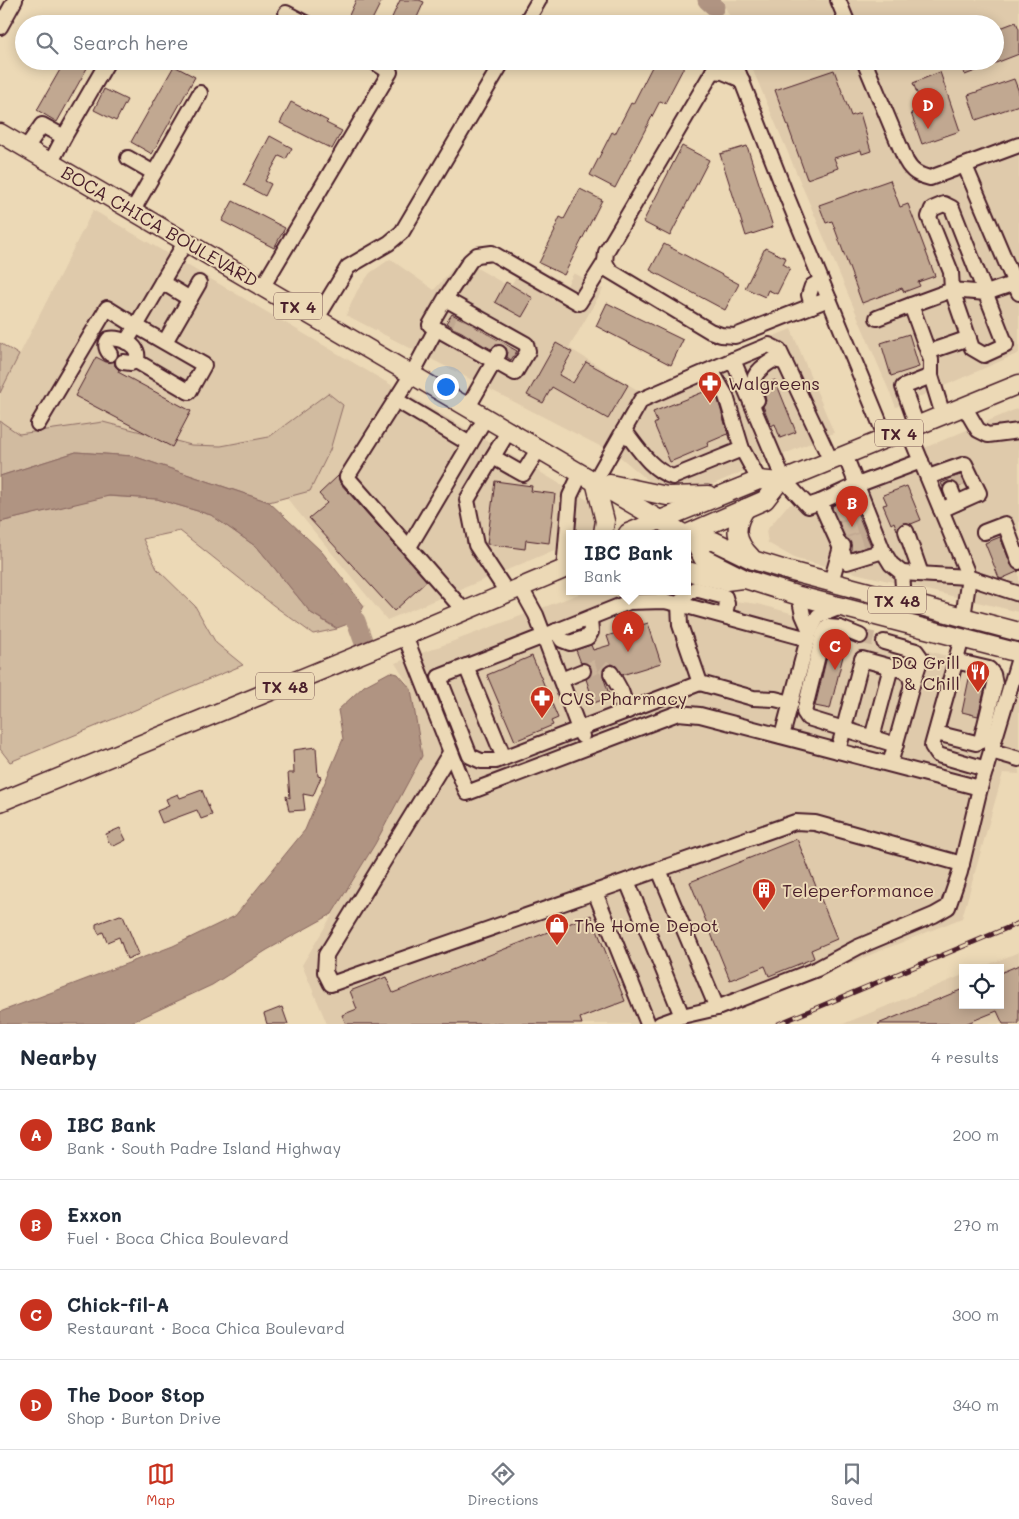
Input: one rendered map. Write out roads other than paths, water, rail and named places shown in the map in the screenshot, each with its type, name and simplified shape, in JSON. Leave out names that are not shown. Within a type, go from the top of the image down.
[{"type":"main road","name":"BOCA CHICA BOULEVARD","points":[[0,133],[677,530]]},
{"type":"main road","name":"TX 4","points":[[588,477],[667,496],[723,494],[759,480],[782,481],[1019,384]]},
{"type":"main road","points":[[588,477],[605,521],[604,530]]},
{"type":"main road","name":"TX 4","points":[[691,534],[765,500],[782,481]]},
{"type":"main road","points":[[636,530],[723,494]]},
{"type":"main road","points":[[746,508],[740,518],[737,536],[741,548],[753,560]]},
{"type":"main road","name":"BOCA CHICA BOULEVARD","points":[[691,537],[714,541],[753,560],[1019,632]]},
{"type":"main road","name":"BOCA CHICA BOULEVARD","points":[[691,542],[703,558],[745,578],[799,596],[1019,653]]},
{"type":"main road","name":"TX 48","points":[[0,802],[566,569]]},
{"type":"main road","name":"TX 48","points":[[691,572],[726,581],[745,578]]},
{"type":"street","points":[[0,27],[15,0]]},
{"type":"street","points":[[530,15],[539,0]]},
{"type":"street","points":[[838,0],[844,15]]},
{"type":"street","points":[[286,13],[290,15]]},
{"type":"street","points":[[51,162],[103,70]]},
{"type":"street","points":[[263,286],[390,72],[387,70]]},
{"type":"street","points":[[317,318],[348,267],[389,243],[402,232],[498,70]]},
{"type":"street","points":[[482,337],[436,329],[430,325],[470,261],[477,255],[492,253],[579,304],[605,262],[606,252],[714,70]]},
{"type":"street","points":[[721,70],[742,80]]},
{"type":"street","points":[[738,70],[886,438]]},
{"type":"street","points":[[868,70],[911,169],[918,176],[930,178],[1019,145]]},
{"type":"street","points":[[133,210],[200,93]]},
{"type":"street","points":[[26,148],[42,126],[64,137]]},
{"type":"street","points":[[128,158],[154,173]]},
{"type":"street","points":[[877,318],[952,290],[986,293],[1017,288],[965,166]]},
{"type":"street","points":[[944,204],[952,208],[1006,346],[984,355],[972,348],[952,290],[950,272],[929,217],[932,208],[944,204]]},
{"type":"street","points":[[126,342],[186,241]]},
{"type":"street","points":[[605,262],[610,270],[710,331],[721,335],[735,336],[829,299]]},
{"type":"street","points":[[812,306],[809,295],[812,286],[822,281]]},
{"type":"street","points":[[162,282],[190,299]]},
{"type":"street","points":[[165,342],[199,284]]},
{"type":"street","points":[[445,299],[482,337]]},
{"type":"street","points":[[911,305],[932,360],[930,376],[943,415]]},
{"type":"street","points":[[38,424],[107,308],[204,365],[189,392],[129,362],[138,357],[132,345],[113,338],[109,339],[108,349],[91,336]]},
{"type":"street","points":[[436,329],[412,374],[347,477],[465,612]]},
{"type":"street","points":[[468,407],[482,337]]},
{"type":"street","points":[[928,352],[969,338]]},
{"type":"street","points":[[569,530],[570,496],[588,477],[624,430],[641,400],[769,345],[779,350],[779,361],[857,486],[859,505],[872,536],[891,564],[902,573],[967,577],[1019,594]]},
{"type":"street","points":[[733,360],[782,481],[808,506],[921,461]]},
{"type":"street","points":[[766,438],[767,426],[754,395],[753,379],[756,374],[779,361]]},
{"type":"street","points":[[711,370],[726,396],[742,449],[759,480]]},
{"type":"street","points":[[930,376],[903,387],[921,461],[966,570],[966,602],[963,617]]},
{"type":"street","points":[[396,400],[470,444]]},
{"type":"street","points":[[964,406],[978,430],[988,436],[1018,434]]},
{"type":"street","points":[[409,547],[486,418]]},
{"type":"street","points":[[508,430],[467,500],[476,545],[550,633],[561,680],[586,748]]},
{"type":"street","points":[[624,430],[654,467],[662,474],[672,477],[742,449]]},
{"type":"street","points":[[493,456],[523,474],[539,448]]},
{"type":"street","points":[[928,477],[954,485],[941,510]]},
{"type":"street","points":[[820,502],[831,516],[844,546],[847,562],[883,551]]},
{"type":"street","points":[[984,532],[1005,524],[1019,562]]},
{"type":"street","points":[[906,531],[921,574]]},
{"type":"street","points":[[831,582],[844,546]]},
{"type":"street","points":[[900,600],[903,587],[902,573]]},
{"type":"street","points":[[799,596],[809,635]]},
{"type":"street","points":[[470,756],[439,677],[628,602],[664,601],[809,635]]},
{"type":"street","points":[[680,604],[680,625],[700,683]]},
{"type":"street","points":[[782,736],[809,635],[818,616],[841,607]]},
{"type":"street","points":[[860,636],[840,628],[828,627],[823,634],[804,712],[808,718],[896,745]]},
{"type":"street","points":[[405,636],[452,758],[468,793],[678,712],[700,715],[980,788]]},
{"type":"street","points":[[962,638],[932,746],[938,755],[986,769]]},
{"type":"street","points":[[884,642],[916,651],[920,658],[890,764]]},
{"type":"street","points":[[660,1024],[682,1016],[717,1008],[817,969],[858,946],[934,915],[948,907],[962,864],[980,788],[1019,658]]},
{"type":"street","points":[[838,751],[862,659],[909,674],[912,685]]},
{"type":"street","points":[[936,732],[976,743],[981,741],[995,684],[993,674],[989,669],[955,661]]},
{"type":"street","points":[[466,666],[504,758]]},
{"type":"street","points":[[872,738],[891,667]]},
{"type":"street","points":[[561,680],[583,671]]},
{"type":"street","points":[[611,673],[621,691],[628,711]]},
{"type":"street","points":[[452,758],[470,756],[481,761],[496,761],[700,683],[753,698],[775,699],[791,703]]},
{"type":"street","points":[[431,702],[447,696]]},
{"type":"street","points":[[644,705],[650,723]]},
{"type":"street","points":[[991,751],[1019,759]]},
{"type":"street","points":[[452,758],[326,955],[325,972],[331,984],[795,822],[814,823],[962,864]]},
{"type":"street","points":[[659,870],[717,1008]]},
{"type":"street","points":[[627,881],[682,1016]]},
{"type":"street","points":[[595,892],[648,1024]]},
{"type":"waterway","points":[[707,0],[715,7]]},
{"type":"waterway","points":[[338,603],[356,621],[364,643]]},
{"type":"tunnel","points":[[459,330],[463,320]]},
{"type":"tunnel","points":[[469,336],[475,327]]},
{"type":"tunnel","points":[[479,342],[485,333]]},
{"type":"tunnel","points":[[489,347],[494,338]]},
{"type":"tunnel","points":[[499,353],[505,344]]},
{"type":"tunnel","points":[[956,477],[959,487]]},
{"type":"tunnel","points":[[835,515],[855,506]]},
{"type":"tunnel","points":[[842,530],[862,524]]},
{"type":"tunnel","points":[[848,545],[868,538]]},
{"type":"tunnel","points":[[860,636],[884,642]]},
{"type":"tunnel","points":[[583,671],[601,665],[611,673]]},
{"type":"railway","points":[[778,1024],[1019,923]]},
{"type":"place","name":"The Door Stop","points":[[928,129]]},
{"type":"place","name":"Walgreens","points":[[710,404]]},
{"type":"place","name":"Exxon","points":[[852,527]]},
{"type":"place","name":"IBC Bank","points":[[628,652]]},
{"type":"place","name":"Chick-fil-A","points":[[835,670]]},
{"type":"place","name":"DQ Grill & Chill","points":[[978,693]]},
{"type":"place","name":"CVS Pharmacy","points":[[542,719]]},
{"type":"place","name":"Teleperformance","points":[[764,911]]},
{"type":"place","name":"The Home Depot","points":[[557,946]]}]
